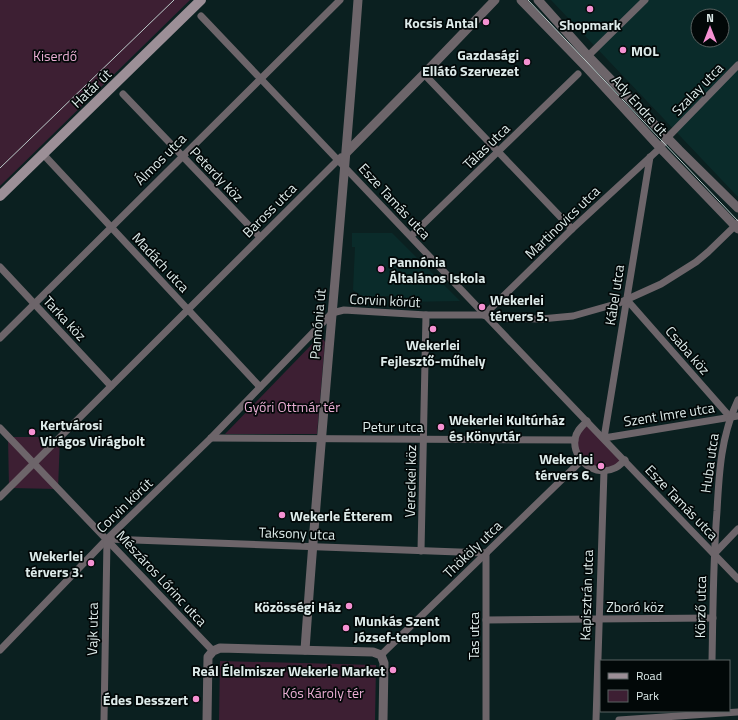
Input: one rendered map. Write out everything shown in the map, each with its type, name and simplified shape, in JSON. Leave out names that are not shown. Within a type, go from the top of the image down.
[{"type":"main road","name":"Határ út","points":[[0,196],[201,0]]},
{"type":"street","name":"Álmos utca","points":[[0,338],[340,0]]},
{"type":"street","name":"Pannónia út","points":[[305,650],[332,313],[342,163],[347,152],[358,0]]},
{"type":"street","points":[[347,152],[495,0]]},
{"type":"street","name":"Ady Endre út","points":[[521,0],[586,66],[660,148],[737,226]]},
{"type":"street","name":"Ady Endre út","points":[[538,0],[588,56],[738,208]]},
{"type":"street","points":[[577,58],[588,56],[645,0]]},
{"type":"street","name":"Esze Tamás utca","points":[[201,16],[342,163],[484,315],[738,579]]},
{"type":"street","points":[[586,66],[588,56]]},
{"type":"street","name":"Szalay utca","points":[[660,148],[738,66]]},
{"type":"street","points":[[424,74],[572,229]]},
{"type":"street","name":"Tálas utca","points":[[411,236],[578,74]]},
{"type":"street","name":"Peterdy köz","points":[[122,94],[260,238]]},
{"type":"street","name":"Martinovics utca","points":[[484,315],[572,229],[660,148]]},
{"type":"street","name":"Madách utca","points":[[43,154],[260,387]]},
{"type":"street","name":"Kábel utca","points":[[604,438],[650,157]]},
{"type":"street","name":"Baross utca","points":[[0,497],[260,238],[342,163]]},
{"type":"street","name":"Corvin körút","points":[[0,650],[107,539],[211,438],[332,313],[344,310],[426,315],[484,315],[500,318],[554,318],[592,311],[627,300],[662,284],[696,262],[737,226]]},
{"type":"street","name":"Tarka köz","points":[[0,267],[111,386]]},
{"type":"street","name":"Csaba köz","points":[[627,300],[730,417]]},
{"type":"street","name":"Vereckei köz","points":[[421,551],[426,315]]},
{"type":"street","name":"Huba utca","points":[[714,554],[719,475],[723,444],[730,417],[738,400]]},
{"type":"street","name":"Szent Imre utca","points":[[604,438],[738,416]]},
{"type":"street","points":[[587,421],[579,430],[575,440],[576,451],[581,461],[591,469],[604,471],[614,469],[625,460]]},
{"type":"street","name":"Mészáros Lőrinc utca","points":[[0,428],[213,650]]},
{"type":"street","name":"Petur utca","points":[[211,438],[575,440]]},
{"type":"street","name":"Thököly utca","points":[[381,656],[581,461]]},
{"type":"street","name":"Kapisztrán utca","points":[[596,720],[598,619],[604,471]]},
{"type":"street","points":[[714,554],[738,530]]},
{"type":"street","name":"Taksony utca","points":[[107,539],[486,553]]},
{"type":"street","name":"Vajk utca","points":[[104,720],[107,539]]},
{"type":"street","name":"Tas utca","points":[[486,553],[486,720]]},
{"type":"street","name":"Körző utca","points":[[712,660],[714,554]]},
{"type":"street","name":"Zboró köz","points":[[486,620],[713,618]]},
{"type":"street","points":[[207,720],[208,657],[213,650],[220,648],[373,652],[381,656],[384,663],[383,720]]},
{"type":"street","points":[[619,720],[738,712]]},
{"type":"street","points":[[705,720],[712,713]]},
{"type":"shaded area","points":[[551,0],[738,0],[738,197]]},
{"type":"shaded area","name":"Pannónia Általános Iskola","points":[[352,233],[392,233],[460,301],[399,302],[399,296],[362,296],[353,290],[355,247],[352,247]]},
{"type":"green space","name":"Kiserdő","points":[[0,0],[190,0],[0,186]]},
{"type":"green space","name":"Győri Ottmár tér","points":[[320,338],[325,342],[317,434],[225,434],[317,339]]},
{"type":"green space","points":[[587,421],[625,460],[615,469],[591,469],[576,451],[579,430]]},
{"type":"green space","points":[[8,437],[60,437],[58,489],[9,488]]},
{"type":"green space","name":"Kós Károly tér","points":[[220,661],[376,665],[375,720],[219,720]]},
{"type":"tram line","points":[[0,168],[174,0]]},
{"type":"tram line","points":[[528,0],[738,221]]},
{"type":"place","name":"Shopmark","points":[[590,9]]},
{"type":"place","name":"Kocsis Antal","points":[[486,22]]},
{"type":"place","name":"MOL","points":[[623,50]]},
{"type":"place","name":"Gazdasági Ellátó Szervezet","points":[[527,62]]},
{"type":"place","name":"Pannónia Általános Iskola","points":[[381,269]]},
{"type":"place","name":"Wekerlei térvers 5.","points":[[482,307]]},
{"type":"place","name":"Wekerlei Fejlesztő-műhely","points":[[433,329]]},
{"type":"place","name":"Wekerlei Kultúrház és Könyvtár","points":[[441,427]]},
{"type":"place","name":"Kertvárosi Virágos Virágbolt","points":[[32,432]]},
{"type":"place","name":"Wekerlei térvers 6.","points":[[601,466]]},
{"type":"place","name":"Wekerle Étterem","points":[[282,515]]},
{"type":"place","name":"Wekerlei térvers 3.","points":[[91,563]]},
{"type":"place","name":"Közösségi Ház","points":[[349,606]]},
{"type":"place","name":"Munkás Szent József-templom","points":[[346,628]]},
{"type":"place","name":"Reál Élelmiszer Wekerle Market","points":[[393,670]]},
{"type":"place","name":"Édes Desszert","points":[[196,699]]}]
